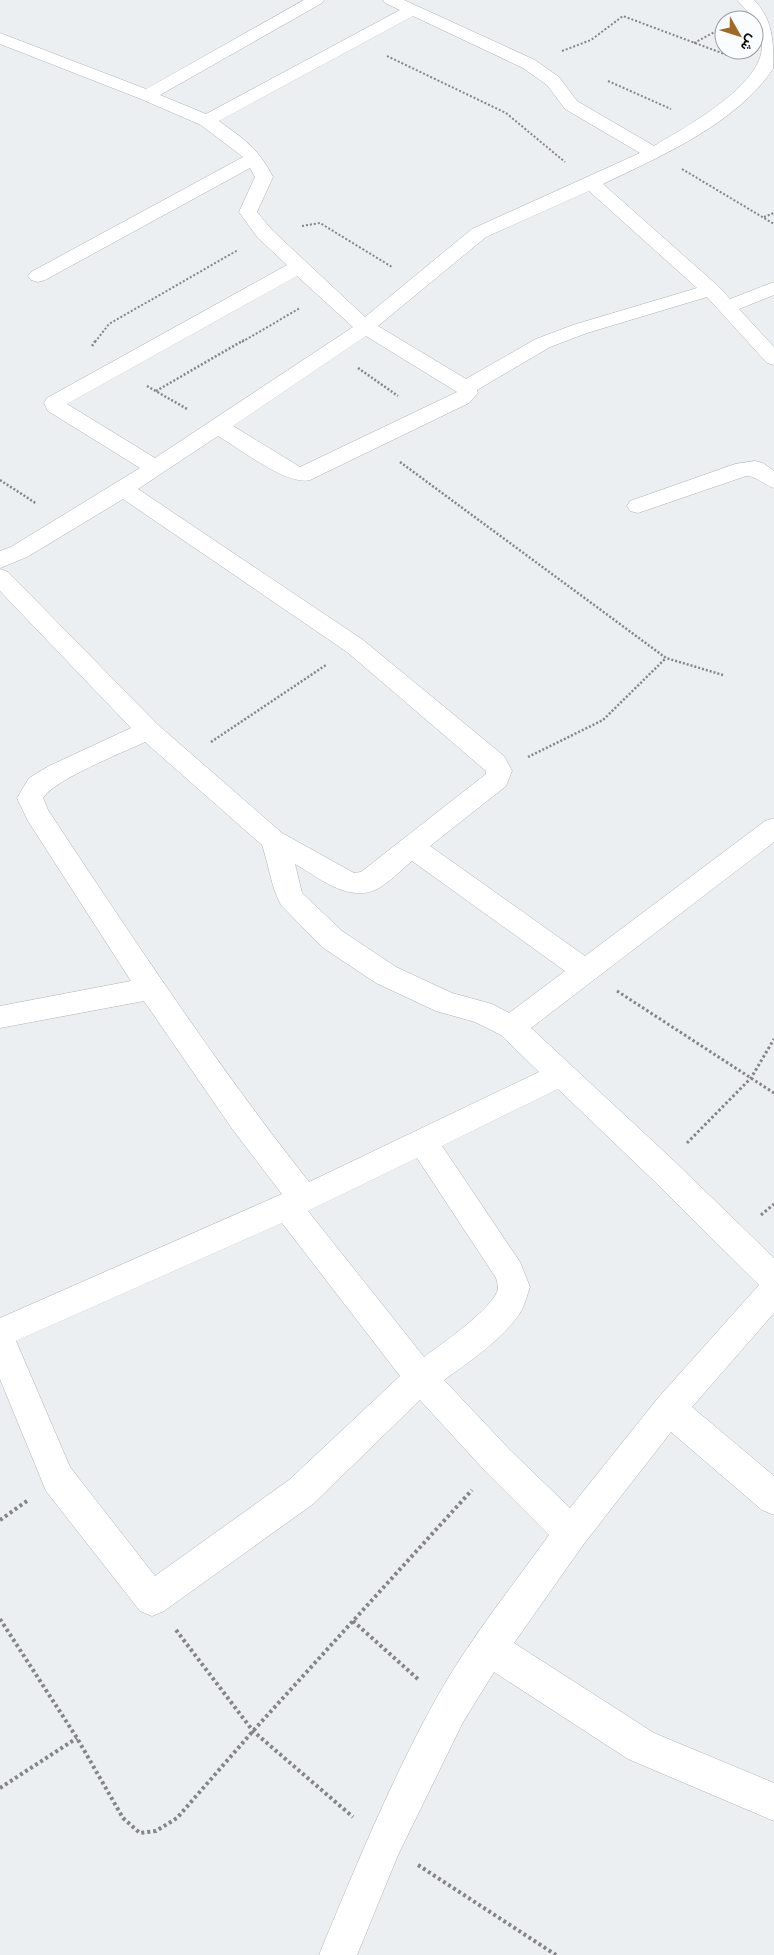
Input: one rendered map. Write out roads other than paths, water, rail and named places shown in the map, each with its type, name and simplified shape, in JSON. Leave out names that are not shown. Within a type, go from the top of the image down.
[{"type":"street","points":[[147,95],[316,0]]},
{"type":"street","points":[[391,0],[529,64],[553,81],[571,105],[654,153]]},
{"type":"street","points":[[0,560],[19,552],[122,490],[332,351],[420,283],[479,233],[591,184],[654,153],[703,124],[738,98],[765,69],[773,43],[755,10],[746,0]]},
{"type":"street","points":[[207,121],[412,10]]},
{"type":"street","points":[[1,39],[147,95],[207,121],[237,141],[254,158],[264,176],[248,212],[265,234],[326,293],[365,327],[466,388],[468,394],[428,416],[302,475],[294,473],[218,426]]},
{"type":"street","points":[[38,276],[254,158]]},
{"type":"street","points":[[591,184],[712,290],[774,358]]},
{"type":"street","points":[[156,468],[55,406],[54,403],[298,266]]},
{"type":"street","points":[[726,307],[774,288]]},
{"type":"street","points":[[466,388],[544,343],[580,329],[712,290]]},
{"type":"street","points":[[638,506],[743,469],[754,468],[774,481]]},
{"type":"street","points":[[0,577],[148,730],[273,840],[351,883],[366,882],[497,779],[499,771],[494,764],[355,646],[122,490]]},
{"type":"street","points":[[148,730],[58,773],[38,785],[30,798],[37,814],[150,988],[243,1121],[296,1203],[421,1378],[498,1461],[571,1534]]},
{"type":"street","points":[[511,1027],[774,828]]},
{"type":"street","points":[[273,840],[282,864],[290,898],[332,939],[386,975],[446,1003],[482,1012],[511,1027],[662,1169],[774,1279]]},
{"type":"street","points":[[411,846],[585,970]]},
{"type":"street","points":[[0,1017],[150,988]]},
{"type":"street","points":[[0,1333],[296,1203],[562,1074]]},
{"type":"street","points":[[0,1341],[58,1479],[152,1599],[301,1492],[421,1378],[462,1348],[493,1321],[510,1302],[514,1287],[509,1272],[422,1141]]},
{"type":"street","points":[[338,1955],[384,1843],[450,1709],[489,1648],[571,1534],[669,1409],[774,1290]]},
{"type":"street","points":[[669,1409],[774,1498]]},
{"type":"street","points":[[489,1648],[641,1746],[774,1802]]}]
